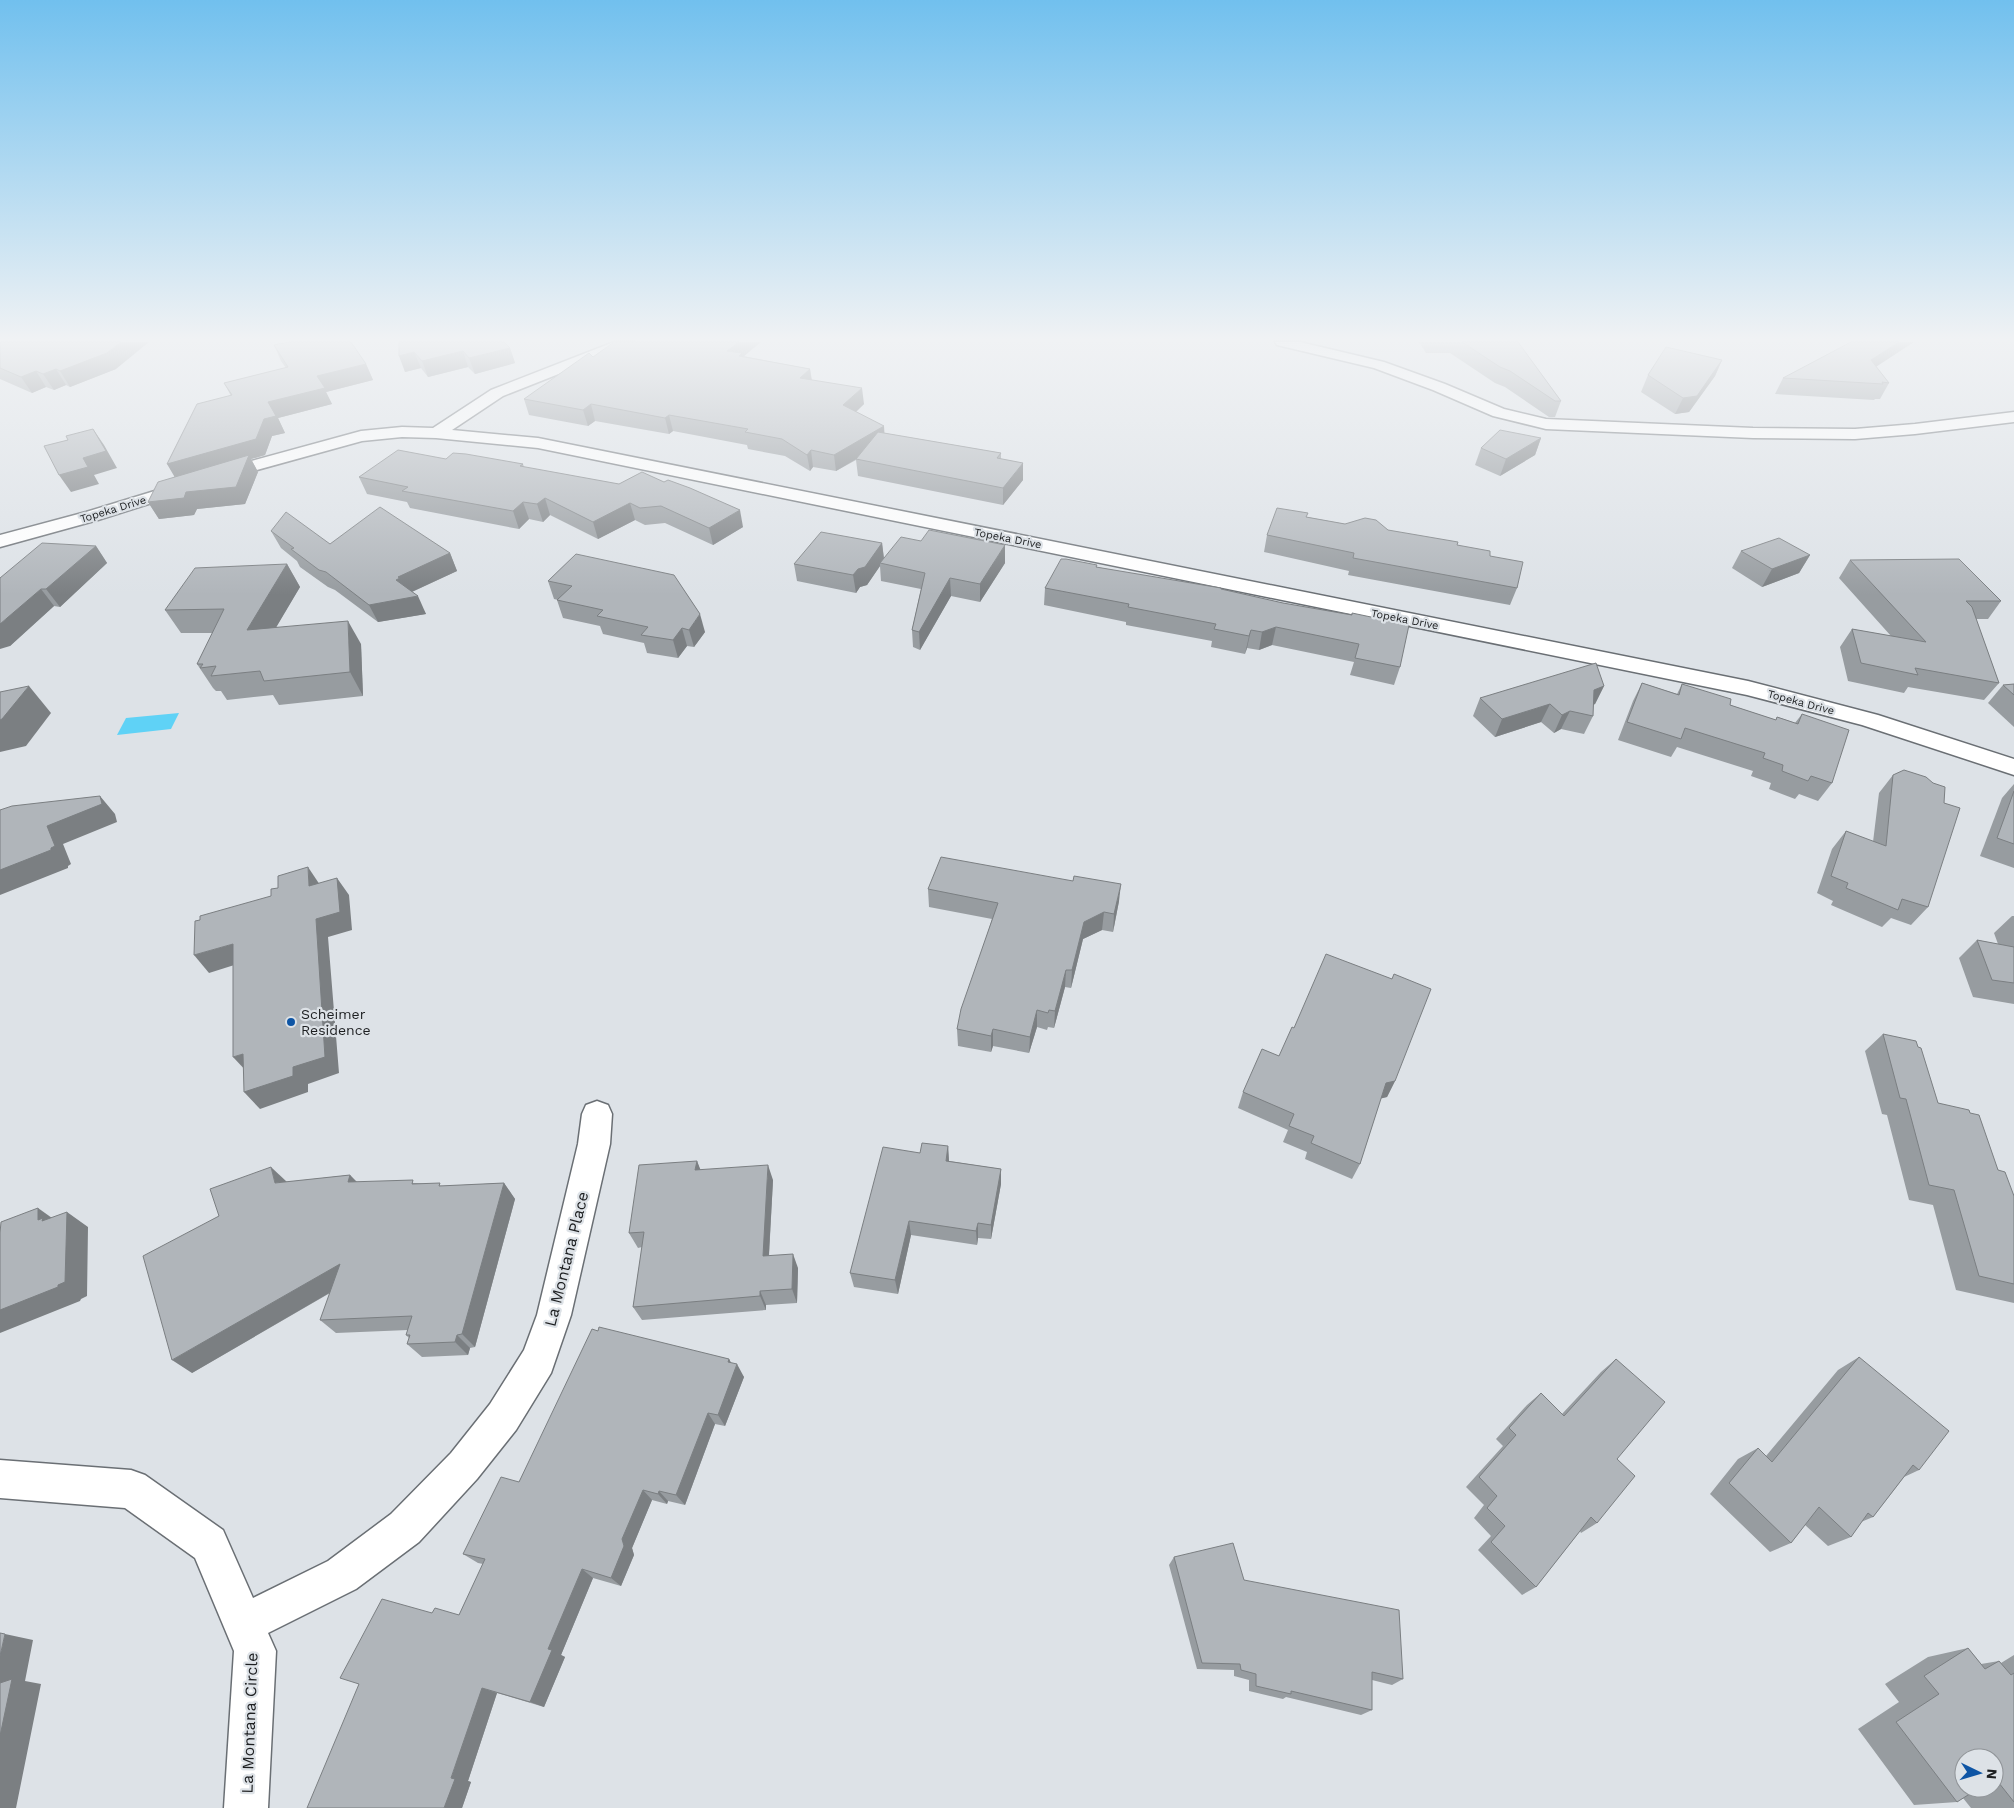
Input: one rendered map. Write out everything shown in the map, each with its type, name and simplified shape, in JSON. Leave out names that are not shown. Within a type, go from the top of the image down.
[{"type":"street","points":[[436,433],[446,426]]},
{"type":"street","points":[[1574,426],[1799,434],[1857,434],[1936,426]]},
{"type":"street","name":"Topeka Drive","points":[[0,541],[92,516],[228,473],[361,436],[402,432],[436,433],[538,444],[1748,688],[1870,720],[2014,767]]},
{"type":"street","name":"La Montana Place","points":[[243,1624],[342,1575],[405,1528],[464,1466],[503,1417],[538,1360],[554,1315],[594,1144],[597,1114]]},
{"type":"street","name":"La Montana Circle","points":[[0,1479],[130,1489],[208,1544],[255,1651],[246,1808]]},
{"type":"water","points":[[179,713],[171,729],[117,735],[126,718]]},
{"type":"building","points":[[186,426],[261,426],[256,439],[167,464]]},
{"type":"building","points":[[733,426],[883,426],[834,455],[811,450],[807,455],[782,439],[745,432],[748,429]]},
{"type":"building","points":[[93,429],[106,451],[83,458],[88,467],[59,475],[44,446],[68,440],[66,436]]},
{"type":"building","points":[[1500,430],[1541,438],[1506,459],[1481,448]]},
{"type":"building","points":[[878,432],[1001,453],[997,458],[1023,463],[1003,488],[856,459]]},
{"type":"building","points":[[398,450],[446,459],[453,453],[466,454],[619,484],[642,472],[664,482],[668,480],[690,488],[740,510],[709,528],[661,506],[640,508],[630,503],[593,522],[545,498],[537,504],[523,502],[513,511],[402,491],[408,487],[359,477]]},
{"type":"building","points":[[249,455],[236,487],[186,492],[184,498],[148,502],[158,482]]},
{"type":"building","points":[[380,507],[450,553],[398,577],[400,578],[396,580],[418,596],[369,605],[326,572],[319,570],[291,549],[294,548],[271,531],[286,512],[330,544]]},
{"type":"building","points":[[1277,508],[1308,513],[1306,517],[1345,524],[1365,518],[1376,520],[1388,530],[1458,542],[1457,545],[1490,551],[1490,556],[1523,562],[1517,588],[1353,558],[1354,553],[1267,535]]},
{"type":"building","points":[[929,530],[1005,545],[980,584],[950,578],[919,632],[912,630],[925,573],[880,563],[901,537],[921,541]]},
{"type":"building","points":[[821,532],[882,543],[865,567],[858,569],[853,575],[794,564]]},
{"type":"building","points":[[1779,538],[1810,555],[1772,569],[1741,551]]},
{"type":"building","points":[[42,543],[96,546],[46,589],[41,589],[0,624],[0,578]]},
{"type":"building","points":[[576,554],[674,575],[700,614],[689,630],[682,628],[673,640],[641,635],[648,627],[597,616],[603,610],[557,600],[572,586],[548,581]]},
{"type":"building","points":[[1061,559],[1097,565],[1096,567],[1221,588],[1283,603],[1352,615],[1352,613],[1409,625],[1400,667],[1355,658],[1359,644],[1276,627],[1262,632],[1251,630],[1249,636],[1214,629],[1216,624],[1128,607],[1129,604],[1045,588]]},
{"type":"building","points":[[1959,559],[2001,601],[1966,601],[1972,607],[1999,683],[1915,668],[1918,675],[1861,663],[1852,629],[1926,642],[1850,560]]},
{"type":"building","points":[[287,564],[247,630],[348,621],[350,672],[264,681],[260,671],[211,676],[216,666],[200,668],[203,664],[197,664],[224,609],[165,610],[195,568]]},
{"type":"building","points":[[1596,663],[1604,686],[1594,690],[1593,716],[1570,711],[1562,715],[1550,704],[1502,719],[1480,698]]},
{"type":"building","points":[[1642,683],[1679,695],[1682,684],[1731,699],[1730,705],[1776,720],[1777,717],[1798,724],[1802,714],[1849,730],[1832,783],[1811,776],[1808,781],[1782,771],[1783,765],[1763,758],[1765,753],[1685,728],[1681,739],[1627,722]]},
{"type":"building","points":[[2014,684],[2014,695],[2003,685]]},
{"type":"building","points":[[29,686],[2,719],[0,720],[0,692]]},
{"type":"building","points":[[1904,770],[1926,777],[1933,783],[1945,787],[1944,803],[1960,808],[1928,907],[1902,899],[1898,910],[1846,888],[1848,883],[1831,876],[1846,831],[1886,846],[1893,775]]},
{"type":"building","points":[[2014,791],[2014,844],[1997,838]]},
{"type":"building","points":[[100,796],[102,804],[47,826],[55,846],[51,850],[0,870],[0,810],[12,806]]},
{"type":"building","points":[[941,857],[1073,881],[1074,876],[1121,884],[1114,914],[1104,912],[1084,922],[1072,970],[1066,970],[1055,1011],[1049,1010],[1048,1013],[1037,1010],[1030,1037],[993,1029],[991,1036],[957,1029],[961,1009],[998,903],[928,889]]},
{"type":"building","name":"Scheimer Residence","points":[[308,867],[309,886],[337,878],[340,912],[316,919],[325,1057],[293,1067],[293,1076],[244,1092],[243,1054],[233,1057],[233,944],[194,955],[195,921],[200,920],[200,916],[271,896],[271,889],[278,888],[278,876]]},
{"type":"building","points":[[1977,940],[2014,947],[2014,983],[1992,980]]},
{"type":"building","points":[[1326,954],[1392,979],[1394,974],[1431,989],[1395,1081],[1386,1083],[1360,1164],[1311,1143],[1314,1136],[1289,1126],[1294,1114],[1243,1092],[1262,1049],[1279,1056],[1292,1027],[1294,1028]]},
{"type":"building","points":[[1883,1034],[1916,1041],[1918,1047],[1921,1048],[1938,1103],[1969,1110],[1970,1113],[1979,1115],[1998,1170],[2005,1172],[2014,1196],[2014,1284],[1979,1276],[1954,1190],[1929,1185],[1906,1099],[1900,1098]]},
{"type":"building","points":[[922,1143],[948,1146],[946,1161],[1001,1169],[991,1225],[978,1223],[976,1231],[909,1221],[895,1280],[850,1273],[883,1147],[920,1153]]},
{"type":"building","points":[[697,1161],[695,1170],[768,1165],[763,1256],[793,1254],[792,1289],[760,1291],[760,1296],[633,1307],[644,1232],[629,1233],[639,1165]]},
{"type":"building","points":[[271,1167],[275,1183],[350,1175],[348,1182],[413,1180],[412,1184],[440,1183],[439,1186],[504,1183],[462,1334],[457,1335],[455,1342],[407,1344],[410,1335],[406,1335],[412,1316],[320,1320],[340,1264],[172,1360],[143,1256],[219,1216],[210,1189]]},
{"type":"building","points":[[38,1208],[38,1220],[43,1218],[42,1221],[67,1212],[65,1282],[58,1285],[58,1287],[0,1310],[1,1222]]},
{"type":"building","points":[[599,1327],[729,1359],[728,1362],[737,1364],[718,1415],[708,1413],[676,1495],[659,1491],[658,1494],[643,1490],[622,1539],[624,1546],[611,1578],[582,1569],[548,1649],[552,1650],[530,1702],[482,1688],[451,1778],[455,1779],[444,1808],[307,1808],[359,1684],[340,1678],[382,1599],[432,1613],[435,1608],[459,1615],[485,1559],[463,1554],[501,1477],[519,1482],[592,1329],[598,1331]]},
{"type":"building","points":[[1859,1357],[1949,1431],[1919,1470],[1913,1465],[1873,1517],[1868,1513],[1851,1537],[1819,1507],[1791,1543],[1729,1483],[1758,1448],[1772,1462]]},
{"type":"building","points":[[1616,1359],[1665,1402],[1617,1459],[1635,1476],[1597,1523],[1591,1517],[1536,1587],[1491,1542],[1505,1526],[1487,1508],[1497,1496],[1479,1477],[1516,1435],[1509,1428],[1541,1393],[1564,1416]]},
{"type":"building","points":[[1233,1543],[1244,1580],[1399,1610],[1403,1679],[1372,1672],[1372,1710],[1291,1691],[1291,1694],[1256,1686],[1256,1674],[1241,1670],[1240,1664],[1202,1663],[1174,1557]]},
{"type":"building","points":[[0,1633],[5,1634],[0,1656]]},
{"type":"building","points":[[1968,1648],[1985,1669],[1999,1661],[2011,1675],[2014,1673],[2014,1802],[2004,1789],[2004,1748],[1954,1748],[1954,1798],[1963,1798],[1957,1802],[1896,1722],[1939,1694],[1924,1676]]},
{"type":"building","points":[[12,1679],[0,1736],[0,1683]]},
{"type":"place","name":"Scheimer Residence","points":[[291,1022]]}]
